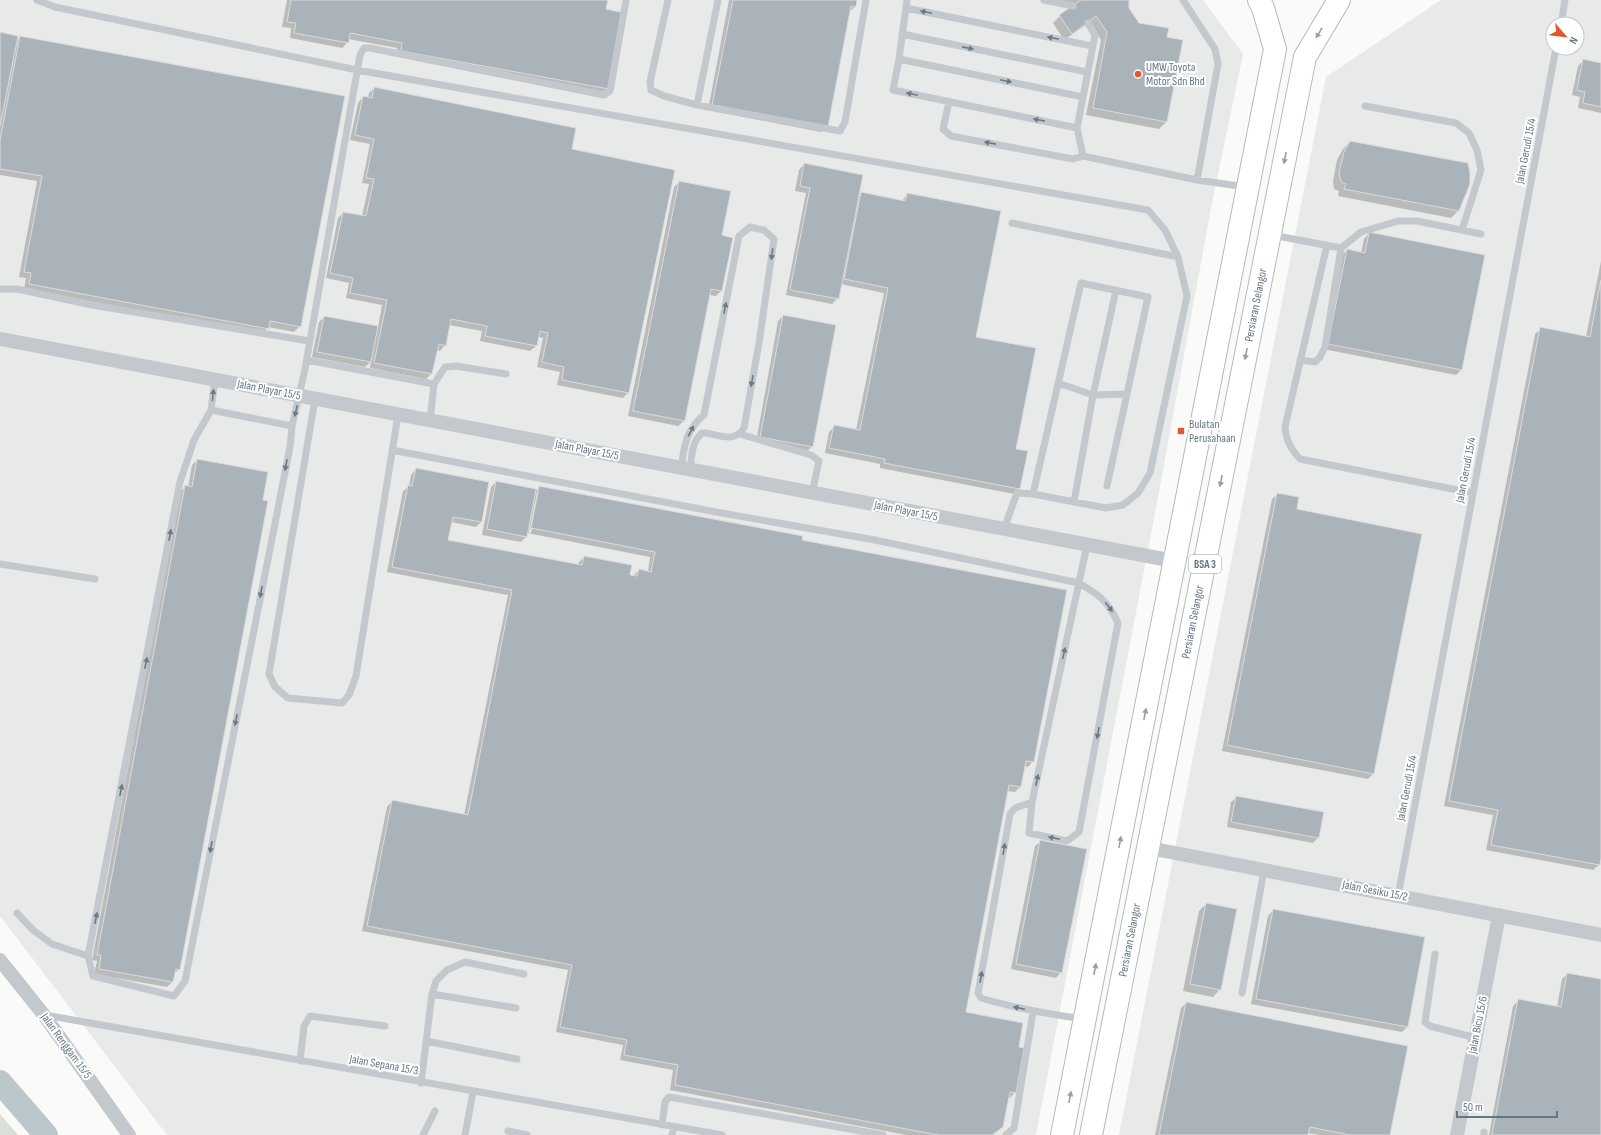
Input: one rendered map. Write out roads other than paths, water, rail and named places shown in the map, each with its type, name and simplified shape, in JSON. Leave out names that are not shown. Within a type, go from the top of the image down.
[{"type":"main road","name":"BSA 3","points":[[1062,1135],[1275,49],[1263,8],[1259,0]]},
{"type":"main road","name":"Persiaran Selangor","points":[[1091,1135],[1305,57],[1339,0]]},
{"type":"street","name":"Jalan Playar 15/5","points":[[0,339],[1174,562]]},
{"type":"street","name":"Jalan Sesiku 15/2","points":[[1149,848],[1601,935]]},
{"type":"street","name":"Jalan Bicu 15/6","points":[[1457,1135],[1499,915]]},
{"type":"street","name":"Jalan Renggam 15/5","points":[[0,960],[44,1015],[129,1135]]},
{"type":"lane","points":[[37,0],[55,7],[357,70],[1148,210],[1165,230],[1178,257],[1187,296],[1150,473],[1138,493],[1123,505],[1106,508],[1033,494],[1017,493],[1004,529]]},
{"type":"lane","points":[[215,380],[211,410],[194,440],[180,482],[88,956],[93,976],[174,996],[185,981],[288,455],[292,426],[307,360],[360,55],[364,48],[370,48],[604,95],[610,91],[626,0]]},
{"type":"lane","points":[[668,0],[650,82],[652,90],[664,96],[698,105],[840,131],[845,122],[866,0]]},
{"type":"lane","points":[[698,105],[718,0]]},
{"type":"lane","points":[[1044,0],[1073,6]]},
{"type":"lane","points":[[1183,0],[1215,49],[1218,64],[1197,180]]},
{"type":"lane","points":[[1562,16],[1565,0]]},
{"type":"lane","points":[[1077,128],[893,90],[899,59],[906,4],[1092,46]]},
{"type":"lane","points":[[1084,156],[1077,128],[1095,35],[1088,23]]},
{"type":"lane","points":[[902,34],[1087,72]]},
{"type":"lane","name":"Jalan Gerudi 15/4","points":[[1398,896],[1555,56]]},
{"type":"lane","points":[[899,59],[1083,97]]},
{"type":"lane","points":[[949,102],[944,128],[951,136],[1073,159],[1084,156],[1197,180],[1248,187]]},
{"type":"lane","points":[[1365,106],[1456,123],[1469,133],[1477,150],[1481,170],[1462,230]]},
{"type":"lane","points":[[1300,360],[1315,362],[1320,357],[1324,347],[1341,248],[1361,232],[1398,222],[1417,221],[1481,234]]},
{"type":"lane","points":[[1012,222],[1178,257]]},
{"type":"lane","points":[[750,227],[764,230],[774,239],[759,343],[744,428],[740,434],[732,438],[706,432],[702,433],[696,440],[686,469],[684,445],[694,426],[704,415],[739,236],[750,227]]},
{"type":"lane","points":[[1270,234],[1341,248]]},
{"type":"lane","points":[[1327,245],[1285,427],[1286,439],[1292,451],[1300,459],[1473,493]]},
{"type":"lane","points":[[1033,494],[1080,283],[1148,296],[1107,486]]},
{"type":"lane","points":[[0,288],[17,289],[92,305],[309,342]]},
{"type":"lane","points":[[1074,502],[1092,395],[1116,290]]},
{"type":"lane","points":[[307,360],[434,384]]},
{"type":"lane","points":[[430,420],[434,384],[445,367],[456,366],[506,374]]},
{"type":"lane","points":[[1058,382],[1092,395],[1127,394]]},
{"type":"lane","points":[[315,399],[269,674],[275,687],[288,698],[342,703],[349,695],[356,676],[398,414]]},
{"type":"lane","points":[[211,410],[292,426]]},
{"type":"lane","points":[[740,434],[812,455],[819,462],[812,493]]},
{"type":"lane","points":[[392,450],[875,540],[1079,583],[1098,595],[1111,607],[1118,623],[1079,832],[1067,841],[1029,833],[1032,802],[1079,583],[1087,545]]},
{"type":"lane","points":[[0,564],[94,580]]},
{"type":"lane","points":[[1032,802],[1015,808],[1010,814],[978,993],[981,998],[1033,1012],[1085,1019]]},
{"type":"lane","points":[[1242,993],[1264,870]]},
{"type":"lane","points":[[17,913],[33,930],[52,944],[88,956]]},
{"type":"lane","points":[[1435,954],[1425,1022],[1430,1026],[1476,1038]]},
{"type":"lane","points":[[421,1083],[432,994],[436,981],[447,970],[465,962],[524,974]]},
{"type":"lane","points":[[432,994],[516,1008]]},
{"type":"lane","points":[[1006,1135],[1014,1128],[1033,1012]]},
{"type":"lane","name":"Jalan Sepana 15/3","points":[[44,1015],[421,1083],[722,1135]]},
{"type":"lane","points":[[300,1061],[304,1026],[310,1016],[385,1026]]},
{"type":"lane","points":[[426,1041],[517,1059]]},
{"type":"lane","points":[[465,1135],[473,1092]]},
{"type":"lane","points":[[662,1125],[665,1102],[669,1097],[883,1135]]},
{"type":"lane","points":[[423,1135],[435,1111]]},
{"type":"lane","points":[[672,1135],[674,1127]]},
{"type":"lane","points":[[508,1131],[527,1135]]},
{"type":"waterway","points":[[0,1082],[46,1135]]},
{"type":"place","name":"UMW Toyota Motor Sdn Bhd","points":[[1138,74]]},
{"type":"place","name":"Bulatan Perusahaan","points":[[1181,431]]}]
